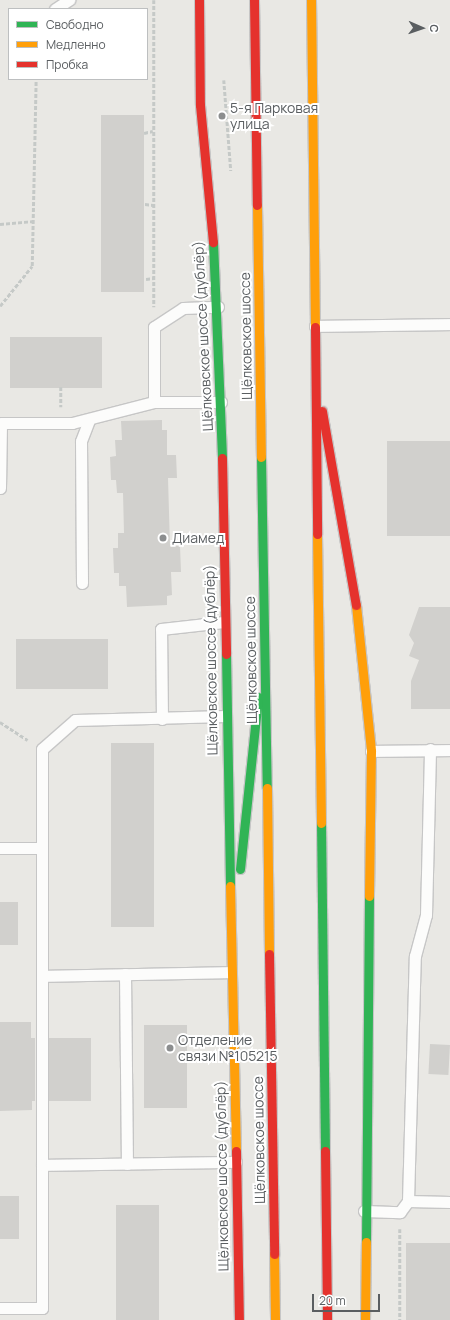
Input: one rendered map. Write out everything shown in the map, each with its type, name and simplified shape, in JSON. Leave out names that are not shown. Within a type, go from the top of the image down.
[{"type":"main road","name":"Щёлковское шоссе (дублёр)","points":[[199,0],[200,105],[218,307],[221,402],[230,972],[239,1320]]},
{"type":"main road","name":"Щёлковское шоссе","points":[[254,0],[275,1320]]},
{"type":"main road","points":[[311,0],[315,326],[318,386],[327,1320]]},
{"type":"main road","points":[[318,386],[357,609],[371,751],[364,1211],[365,1320]]},
{"type":"main road","points":[[230,972],[264,629]]},
{"type":"lane","points":[[57,8],[69,0]]},
{"type":"lane","points":[[154,402],[154,327],[183,308],[218,307]]},
{"type":"lane","points":[[315,326],[450,324]]},
{"type":"lane","points":[[0,488],[1,424],[89,420],[154,402],[221,402]]},
{"type":"lane","points":[[82,583],[81,440],[89,420]]},
{"type":"lane","points":[[162,719],[161,629],[224,622]]},
{"type":"lane","points":[[0,1308],[42,1308],[42,749],[76,720],[162,719],[226,716]]},
{"type":"lane","points":[[364,1211],[400,1212],[408,1201],[415,956],[426,915],[430,749]]},
{"type":"lane","points":[[371,751],[430,749],[450,750]]},
{"type":"lane","points":[[0,848],[42,848]]},
{"type":"lane","points":[[43,976],[230,972]]},
{"type":"lane","points":[[125,974],[127,1164]]},
{"type":"lane","points":[[42,1165],[236,1162]]},
{"type":"lane","points":[[408,1201],[450,1202]]},
{"type":"path","points":[[154,0],[154,327]]},
{"type":"path","points":[[224,78],[231,173]]},
{"type":"path","points":[[0,306],[32,266],[36,80]]},
{"type":"path","points":[[144,133],[153,131]]},
{"type":"path","points":[[145,204],[154,204]]},
{"type":"path","points":[[0,224],[33,220]]},
{"type":"path","points":[[146,279],[154,278]]},
{"type":"path","points":[[0,722],[42,749]]},
{"type":"path","points":[[400,1212],[400,1320]]},
{"type":"building","points":[[101,115],[144,115],[144,292],[101,292]]},
{"type":"building","points":[[10,337],[102,337],[102,388],[10,388]]},
{"type":"building","points":[[162,420],[162,430],[167,430],[167,455],[176,455],[177,478],[168,478],[170,546],[180,546],[181,572],[171,572],[172,595],[167,596],[167,605],[127,607],[126,586],[119,586],[119,573],[114,573],[113,548],[118,548],[118,533],[124,533],[123,493],[117,493],[116,480],[111,480],[110,457],[116,456],[115,440],[122,440],[121,421]]},
{"type":"building","points":[[387,441],[450,441],[450,536],[387,536]]},
{"type":"building","points":[[419,607],[450,607],[450,709],[411,709],[411,681],[419,660],[409,656],[414,643],[409,635]]},
{"type":"building","points":[[16,639],[108,639],[108,689],[16,689]]},
{"type":"building","points":[[111,743],[154,743],[154,927],[111,927]]},
{"type":"building","points":[[0,902],[18,902],[18,945],[0,945]]},
{"type":"building","points":[[0,1022],[31,1022],[31,1038],[35,1038],[35,1101],[32,1101],[32,1110],[0,1111]]},
{"type":"building","points":[[144,1025],[187,1025],[187,1108],[144,1108]]},
{"type":"building","points":[[49,1038],[91,1038],[91,1101],[49,1101]]},
{"type":"building","points":[[430,1044],[450,1045],[448,1075],[428,1074]]},
{"type":"building","points":[[0,1196],[19,1196],[19,1239],[0,1239]]},
{"type":"building","points":[[116,1205],[159,1205],[159,1320],[116,1320]]},
{"type":"building","points":[[406,1243],[450,1243],[450,1320],[406,1320]]},
{"type":"traffic: fast","points":[[213,242],[222,458]]},
{"type":"traffic: fast","points":[[261,457],[267,788]]},
{"type":"traffic: fast","points":[[226,654],[230,886]]},
{"type":"traffic: fast","points":[[240,869],[258,697]]},
{"type":"traffic: fast","points":[[321,823],[325,1151]]},
{"type":"traffic: fast","points":[[366,1242],[369,896]]},
{"type":"traffic: slow","points":[[311,0],[315,327]]},
{"type":"traffic: slow","points":[[257,205],[261,457]]},
{"type":"traffic: slow","points":[[317,534],[321,823]]},
{"type":"traffic: slow","points":[[356,605],[371,751],[369,896]]},
{"type":"traffic: slow","points":[[267,788],[269,954]]},
{"type":"traffic: slow","points":[[230,886],[236,1151]]},
{"type":"traffic: slow","points":[[365,1320],[366,1242]]},
{"type":"traffic: slow","points":[[274,1254],[275,1320]]},
{"type":"traffic: jam","points":[[199,0],[200,105],[213,242]]},
{"type":"traffic: jam","points":[[254,0],[257,205]]},
{"type":"traffic: jam","points":[[315,327],[317,534]]},
{"type":"traffic: jam","points":[[322,411],[356,605]]},
{"type":"traffic: jam","points":[[222,458],[226,654]]},
{"type":"traffic: jam","points":[[269,954],[274,1254]]},
{"type":"traffic: jam","points":[[236,1151],[239,1320]]},
{"type":"traffic: jam","points":[[325,1151],[327,1320]]},
{"type":"place","name":"5-я Парковая улица","points":[[222,116]]},
{"type":"place","name":"Диамед","points":[[163,538]]},
{"type":"place","name":"Отделение связи №105215","points":[[170,1048]]}]
